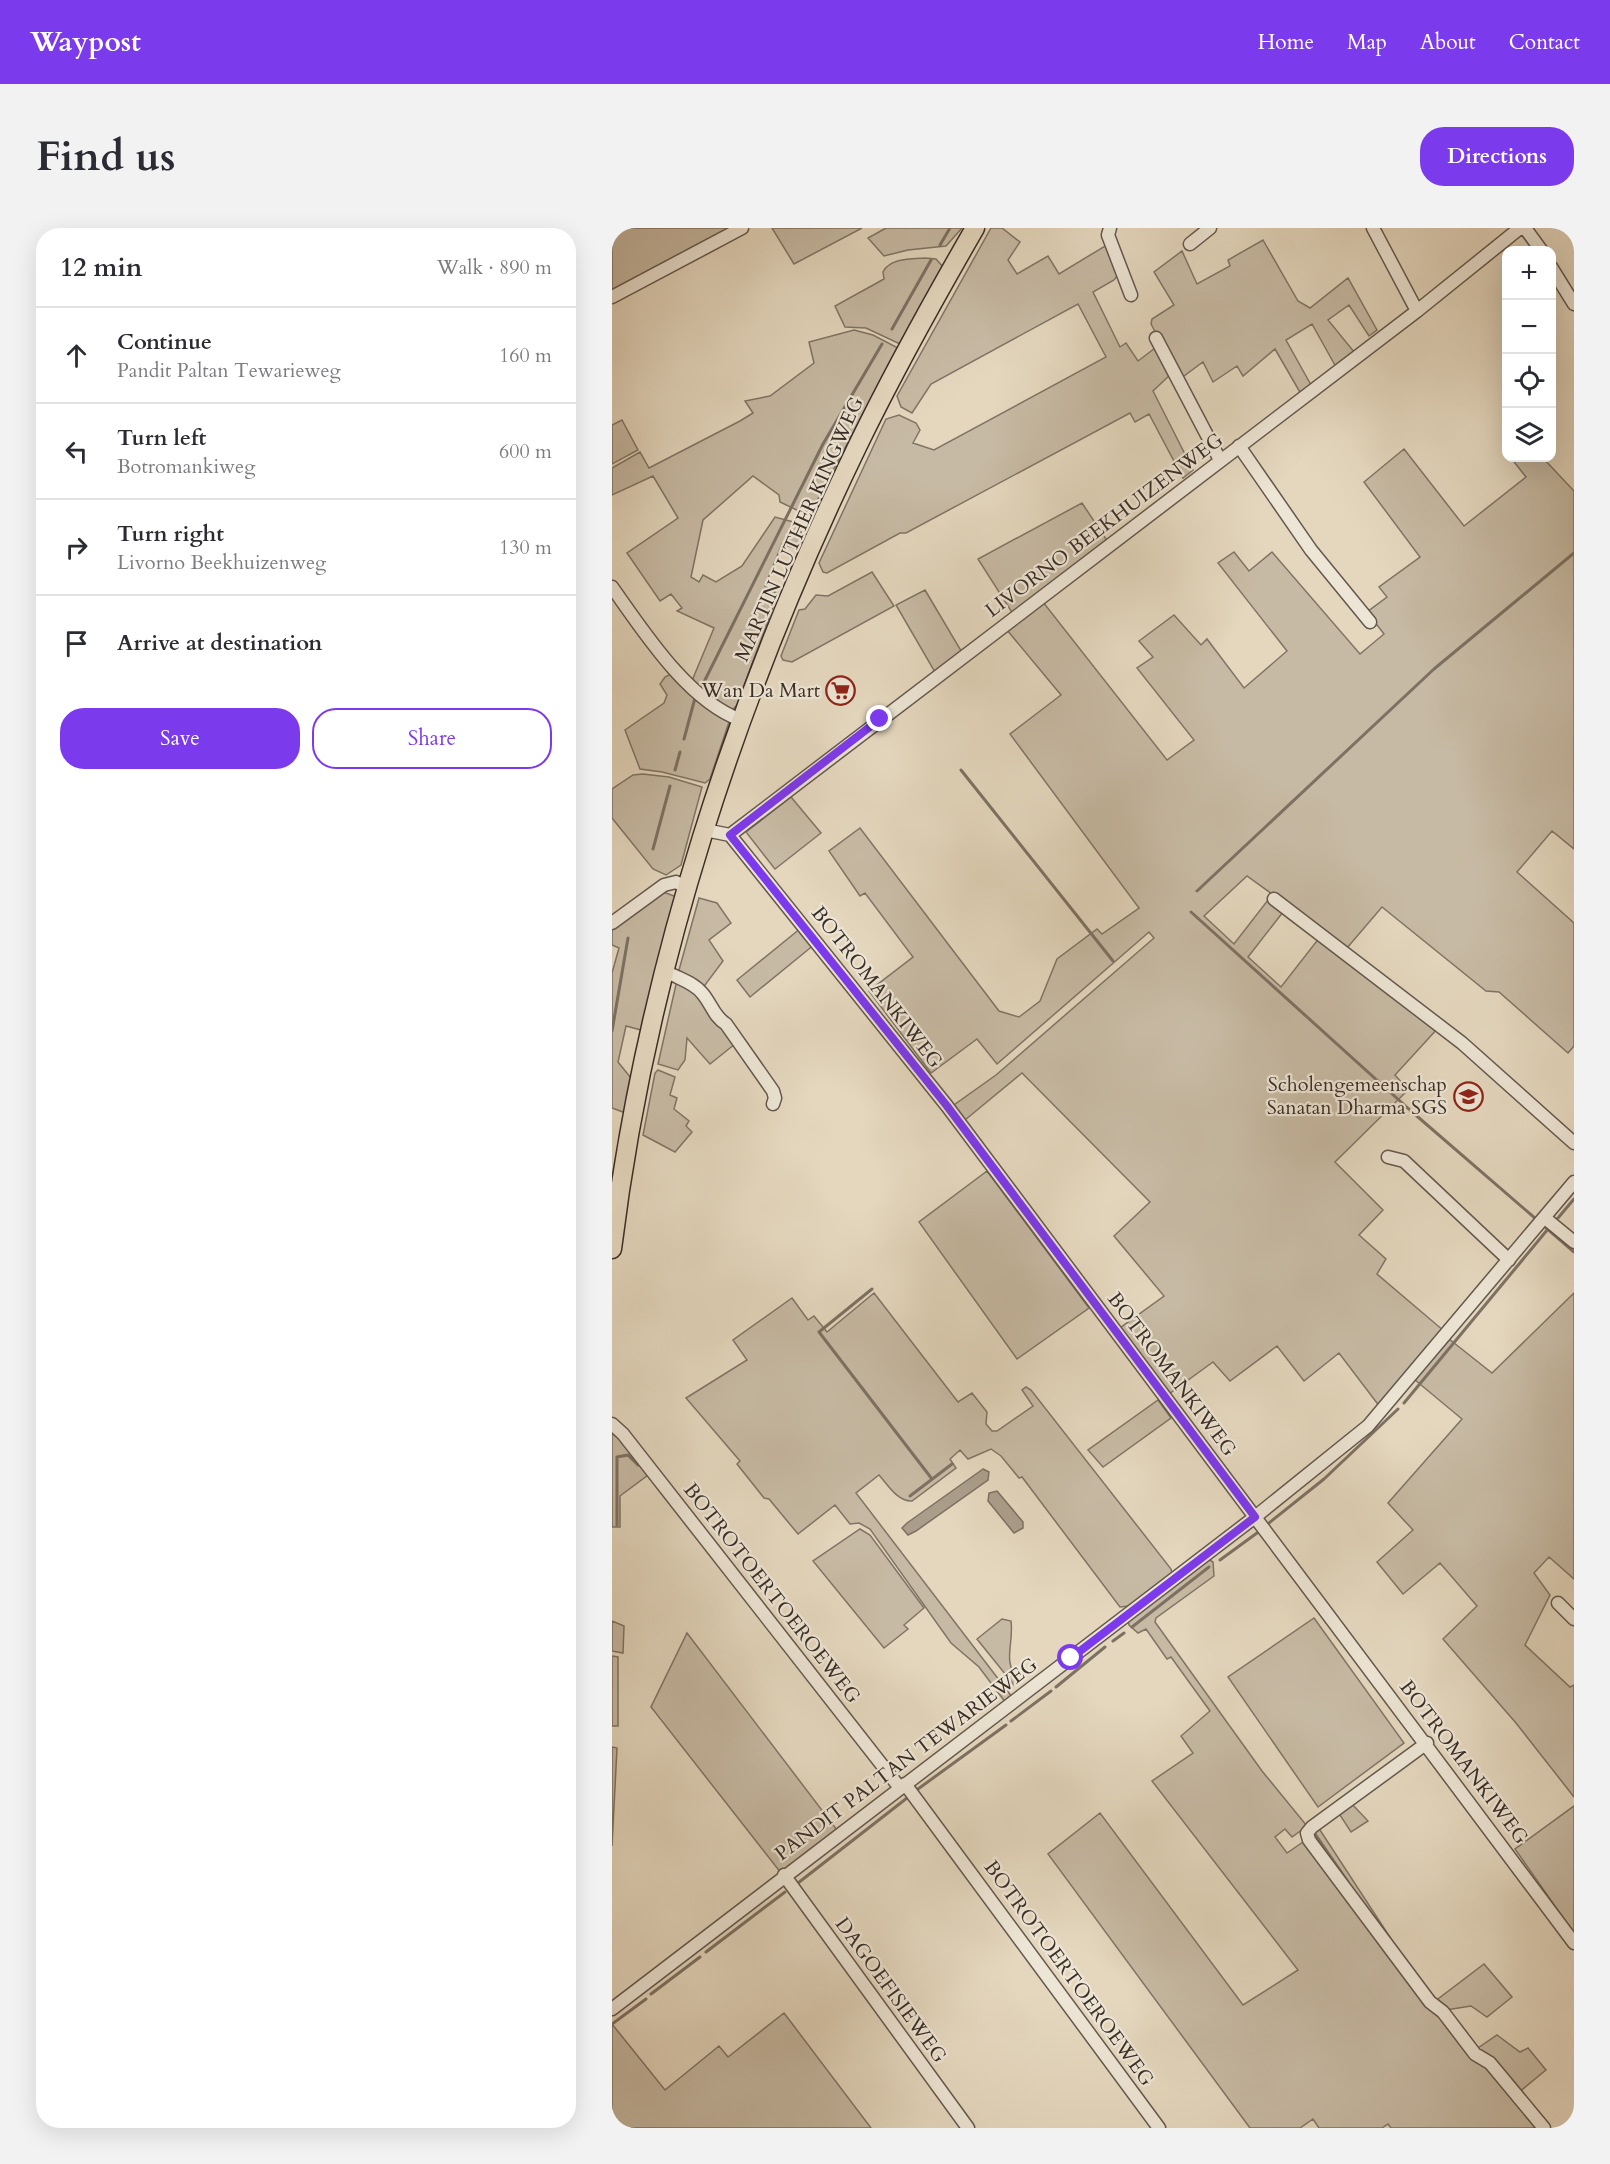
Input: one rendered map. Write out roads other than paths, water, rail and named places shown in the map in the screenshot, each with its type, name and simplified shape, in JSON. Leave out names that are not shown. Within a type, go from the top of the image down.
[{"type":"main road","name":"MARTIN LUTHER KINGWEG","points":[[612,1249],[617,1205],[658,1001],[687,888],[741,720],[790,598],[857,446],[906,350],[975,228]]},
{"type":"street","points":[[612,297],[742,228]]},
{"type":"street","points":[[1110,228],[1108,235],[1131,295]]},
{"type":"street","points":[[1190,244],[1210,228]]},
{"type":"street","points":[[1374,228],[1416,311]]},
{"type":"street","name":"LIVORNO BEEKHUIZENWEG","points":[[730,835],[1416,311],[1520,228]]},
{"type":"street","points":[[1525,228],[1538,246]]},
{"type":"street","points":[[1556,275],[1574,304]]},
{"type":"street","points":[[1156,338],[1220,460]]},
{"type":"street","points":[[1239,446],[1311,550],[1370,622]]},
{"type":"street","points":[[612,587],[672,668],[713,706],[741,720]]},
{"type":"street","points":[[705,830],[730,835]]},
{"type":"street","name":"BOTROMANKIWEG","points":[[730,835],[947,1106],[1427,1743],[1574,1942]]},
{"type":"street","points":[[612,923],[664,885],[676,882],[687,888]]},
{"type":"street","points":[[1274,899],[1462,1042],[1574,1143]]},
{"type":"street","points":[[673,975],[692,984],[703,994],[773,1091],[776,1098],[773,1104]]},
{"type":"street","points":[[1388,1157],[1404,1161],[1509,1260]]},
{"type":"street","name":"PANDIT PALTAN TEWARIEWEG","points":[[612,2009],[784,1875],[1255,1517],[1368,1426],[1574,1182]]},
{"type":"street","points":[[1545,1218],[1574,1242]]},
{"type":"street","name":"BOTROTOERTOEROEWEG","points":[[612,1424],[623,1434],[903,1786],[1159,2128]]},
{"type":"street","points":[[1558,1603],[1574,1619]]},
{"type":"street","points":[[1427,1743],[1312,1827],[1307,1833],[1309,1840],[1430,2002],[1443,2012],[1475,2054],[1490,2063],[1544,2128]]},
{"type":"street","name":"DAGOEFISIEWEG","points":[[784,1875],[968,2128]]},
{"type":"waterway","points":[[940,245],[950,228]]},
{"type":"waterway","points":[[892,329],[931,260]]},
{"type":"waterway","points":[[703,684],[823,444],[882,344]]},
{"type":"waterway","points":[[1197,891],[1434,669],[1574,553]]},
{"type":"waterway","points":[[684,739],[695,698]]},
{"type":"waterway","points":[[675,770],[680,752]]},
{"type":"waterway","points":[[961,770],[1113,961]]},
{"type":"waterway","points":[[653,849],[670,786]]},
{"type":"waterway","points":[[1191,912],[1411,1111],[1536,1219]]},
{"type":"waterway","points":[[612,1031],[628,938]]},
{"type":"waterway","points":[[1558,1218],[1574,1199]]},
{"type":"waterway","points":[[1544,1226],[1574,1252]]},
{"type":"waterway","points":[[1404,1403],[1548,1229]]},
{"type":"waterway","points":[[872,1289],[819,1332],[932,1479]]},
{"type":"waterway","points":[[1269,1523],[1324,1479],[1398,1409]]},
{"type":"waterway","points":[[617,1525],[617,1457],[628,1455],[638,1465]]},
{"type":"waterway","points":[[910,1496],[952,1464]]},
{"type":"waterway","points":[[1220,1560],[1257,1533]]},
{"type":"waterway","points":[[1132,1627],[1209,1567]]},
{"type":"waterway","points":[[1113,1641],[1124,1633]]},
{"type":"waterway","points":[[1056,1687],[1105,1647]]},
{"type":"waterway","points":[[1011,1721],[1051,1691]]},
{"type":"waterway","points":[[918,1789],[1006,1725]]},
{"type":"waterway","points":[[798,1883],[907,1798]]},
{"type":"waterway","points":[[1313,1831],[1348,1882]]},
{"type":"waterway","points":[[706,1952],[785,1892]]},
{"type":"waterway","points":[[651,1994],[700,1957]]},
{"type":"waterway","points":[[612,2024],[646,1999]]},
{"type":"place","name":"Wan Da Mart","points":[[841,690]]},
{"type":"place","name":"Scholengemeenschap Sanatan Dharma SGS","points":[[1468,1096]]}]
